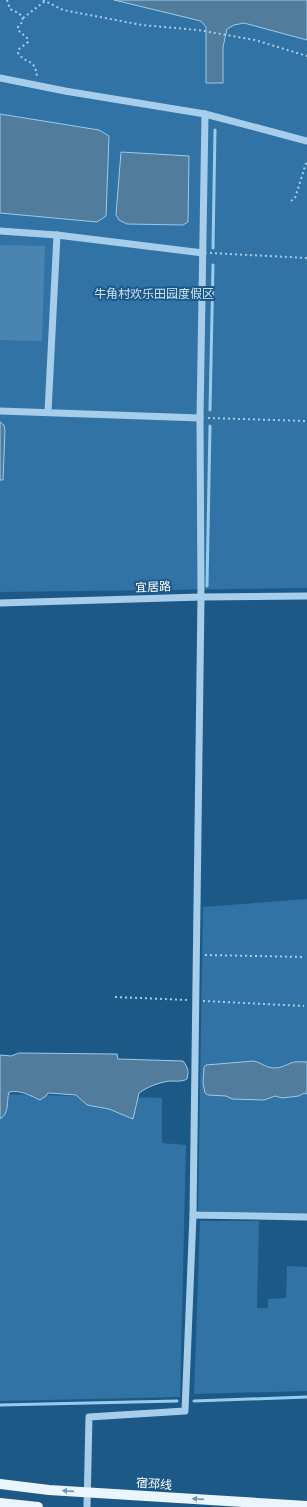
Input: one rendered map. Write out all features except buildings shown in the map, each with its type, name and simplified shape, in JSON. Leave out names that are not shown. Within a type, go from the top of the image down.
[{"type":"main road","name":"宿邳线","points":[[0,1484],[49,1490],[307,1506]]},
{"type":"main road","points":[[0,1503],[38,1507]]},
{"type":"street","points":[[0,78],[205,114],[307,141]]},
{"type":"street","points":[[87,1507],[89,1417],[185,1411],[193,1215],[201,597],[200,418],[205,114]]},
{"type":"street","points":[[0,231],[57,235],[203,253]]},
{"type":"street","points":[[48,412],[57,235]]},
{"type":"street","points":[[0,411],[200,418]]},
{"type":"street","name":"宜居路","points":[[0,603],[201,597],[307,596]]},
{"type":"street","points":[[193,1215],[307,1217]]},
{"type":"path","points":[[7,0],[10,9],[20,14],[23,18]]},
{"type":"path","points":[[37,85],[36,70],[34,65],[18,53],[22,46],[28,42],[27,38],[18,30],[18,27],[23,21],[23,18],[44,0],[63,10],[142,25],[198,30],[255,40],[307,56]]},
{"type":"path","points":[[291,201],[295,198],[307,160]]},
{"type":"path","points":[[203,253],[307,258]]},
{"type":"path","points":[[200,418],[307,421]]},
{"type":"path","points":[[196,955],[304,957]]},
{"type":"path","points":[[115,997],[304,1006]]},
{"type":"green space","name":"牛角村欢乐田园度假区","points":[[0,0],[307,0],[307,588],[0,592]]},
{"type":"green space","points":[[307,899],[307,1216],[198,1211],[203,907]]},
{"type":"green space","points":[[0,1094],[162,1098],[162,1143],[186,1145],[180,1397],[0,1401]]},
{"type":"green space","points":[[200,1221],[259,1221],[257,1308],[268,1308],[268,1299],[286,1298],[287,1266],[307,1267],[307,1391],[194,1394]]},
{"type":"shaded area","points":[[114,0],[307,0],[307,40],[244,23],[234,25],[227,29],[223,47],[223,83],[206,83],[206,27],[201,21]]},
{"type":"shaded area","points":[[0,114],[99,130],[109,136],[106,216],[97,222],[0,213]]},
{"type":"shaded area","points":[[121,152],[189,156],[188,222],[183,225],[127,224],[119,220],[116,215]]},
{"type":"shaded area","points":[[0,422],[4,425],[5,431],[3,480],[0,480]]},
{"type":"shaded area","points":[[19,1053],[117,1054],[118,1059],[183,1061],[188,1069],[188,1076],[185,1080],[162,1082],[139,1093],[133,1119],[109,1109],[87,1105],[76,1095],[48,1093],[40,1100],[25,1093],[9,1092],[5,1114],[0,1119],[0,1055],[11,1056]]},
{"type":"shaded area","points":[[254,1061],[275,1068],[294,1062],[307,1062],[307,1094],[304,1093],[299,1096],[282,1098],[275,1096],[264,1100],[232,1099],[226,1096],[208,1095],[205,1093],[203,1083],[204,1067],[206,1065]]},
{"type":"waterway","points":[[213,248],[215,130]]},
{"type":"waterway","points":[[210,410],[213,265]]},
{"type":"waterway","points":[[207,586],[210,426]]},
{"type":"waterway","points":[[194,1401],[307,1397]]},
{"type":"waterway","points":[[0,1405],[177,1401]]}]
